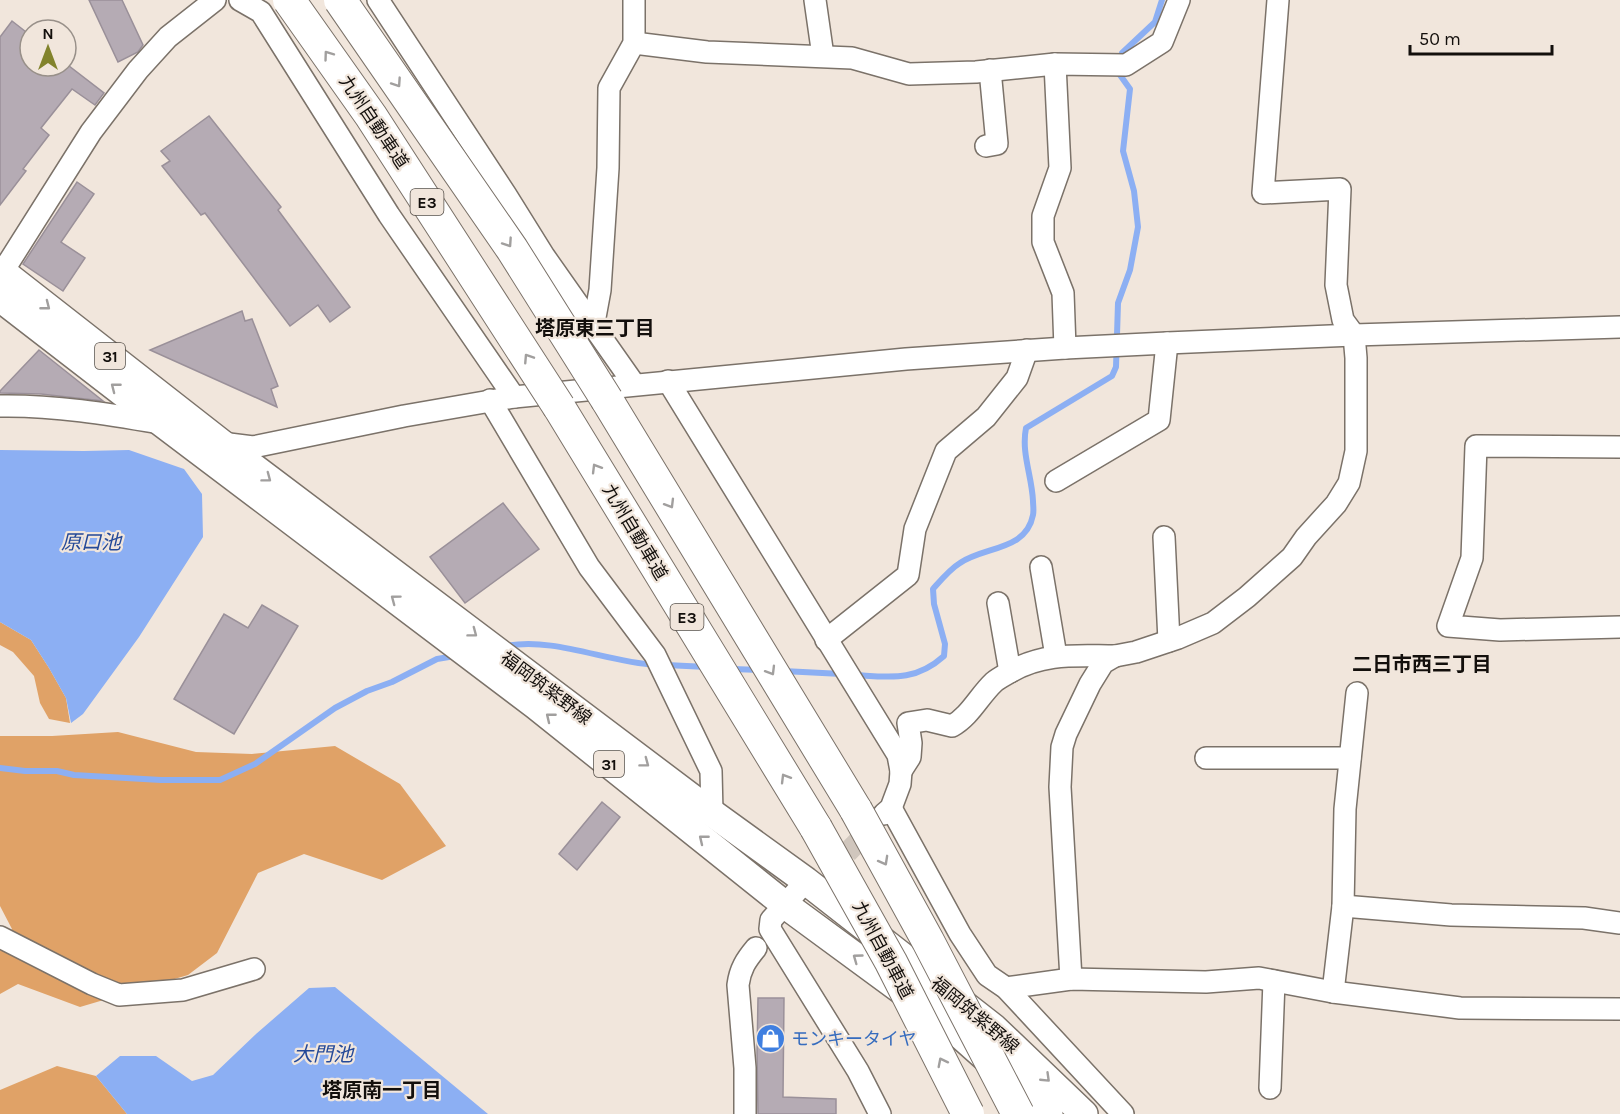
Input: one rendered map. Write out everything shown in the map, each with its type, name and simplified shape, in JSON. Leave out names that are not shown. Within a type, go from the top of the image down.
[{"type":"highway","name":"九州自動車道","points":[[289,0],[371,116],[559,407],[816,828],[891,962],[969,1114]]},
{"type":"highway","name":"E3","points":[[340,0],[512,249],[607,400],[877,811],[928,941],[1018,1114]]},
{"type":"main road","name":"福岡筑紫野線","points":[[1,279],[162,423],[535,705],[784,904],[951,1026],[1049,1114]]},
{"type":"main road","name":"福岡筑紫野線","points":[[1,279],[712,813],[806,880],[994,1028],[1084,1114]]},
{"type":"street","points":[[1,279],[91,132],[138,70],[168,38],[215,0]]},
{"type":"street","points":[[240,0],[261,12],[389,215],[514,397]]},
{"type":"street","points":[[378,0],[544,256],[634,384]]},
{"type":"street","points":[[593,328],[601,279],[608,168],[609,87],[634,43],[634,0]]},
{"type":"street","points":[[815,0],[824,56]]},
{"type":"street","points":[[634,43],[707,52],[852,58],[909,74],[1055,64],[1126,64],[1162,42],[1179,0]]},
{"type":"street","points":[[1123,1114],[1006,988],[987,975],[877,811],[900,784],[902,771],[910,757],[911,743],[908,723],[927,720],[952,726],[963,720],[977,700],[996,680],[1024,663],[1056,656],[1115,656],[1136,652],[1213,623],[1247,597],[1292,557],[1306,537],[1336,504],[1349,483],[1356,451],[1356,358],[1354,335],[1343,320],[1336,285],[1340,189],[1263,193],[1278,0]]},
{"type":"street","points":[[1055,64],[1060,168],[1043,216],[1043,242],[1062,293],[1065,348]]},
{"type":"street","points":[[986,146],[997,144],[990,70]]},
{"type":"street","points":[[0,406],[105,413],[162,423],[220,442],[253,447],[490,400],[906,359],[1167,343],[1620,327]]},
{"type":"street","points":[[1056,481],[1159,420],[1167,343]]},
{"type":"street","points":[[826,640],[908,575],[915,529],[946,450],[986,417],[1017,378],[1027,351]]},
{"type":"street","points":[[668,381],[897,755],[902,771]]},
{"type":"street","points":[[490,400],[589,567],[655,655],[711,771],[712,813]]},
{"type":"street","points":[[1620,447],[1476,446],[1472,558],[1448,626],[1500,630],[1620,627]]},
{"type":"street","points":[[1164,537],[1169,641]]},
{"type":"street","points":[[1041,567],[1056,656]]},
{"type":"street","points":[[998,603],[1010,672]]},
{"type":"street","points":[[1071,979],[1060,787],[1062,747],[1090,684],[1103,663],[1115,656]]},
{"type":"street","points":[[1334,992],[1343,906],[1345,809],[1357,693]]},
{"type":"street","points":[[1206,758],[1350,758]]},
{"type":"street","points":[[806,880],[771,920],[770,929],[858,1071],[880,1114]]},
{"type":"street","points":[[1343,906],[1451,915],[1584,918],[1620,923]]},
{"type":"street","points":[[0,937],[92,984],[119,995],[183,990],[254,969]]},
{"type":"street","points":[[745,1114],[745,1068],[738,985],[744,962],[756,948]]},
{"type":"street","points":[[1006,988],[1071,979],[1206,982],[1259,978],[1334,992],[1460,1008],[1620,1009]]},
{"type":"street","points":[[1270,1088],[1274,981]]},
{"type":"shaded area","points":[[0,622],[31,640],[66,698],[70,723],[49,719],[40,703],[34,676],[13,652],[0,645]]},
{"type":"shaded area","points":[[118,732],[196,752],[252,754],[335,746],[400,784],[446,846],[382,880],[304,854],[258,873],[217,953],[188,975],[80,1007],[18,984],[0,994],[0,951],[12,929],[0,906],[0,736]]},
{"type":"shaded area","points":[[57,1066],[96,1076],[127,1114],[0,1114],[0,1090]]},
{"type":"water","name":"原口池","points":[[0,450],[129,450],[184,469],[202,494],[203,537],[139,637],[83,714],[71,723],[66,698],[31,640],[0,622]]},
{"type":"water","name":"大門池","points":[[335,987],[488,1114],[127,1114],[96,1076],[120,1056],[156,1056],[192,1081],[213,1075],[309,988]]},
{"type":"building","points":[[89,0],[122,0],[143,45],[138,52],[118,62]]},
{"type":"building","points":[[12,21],[18,26],[18,78],[78,78],[78,73],[104,93],[95,105],[72,89],[41,128],[49,135],[23,169],[26,171],[0,205],[0,37]]},
{"type":"building","points":[[209,116],[281,207],[278,210],[350,307],[330,322],[318,305],[290,326],[205,213],[201,215],[162,166],[170,161],[161,151]]},
{"type":"building","points":[[77,182],[94,194],[61,242],[85,258],[63,291],[23,264]]},
{"type":"building","points":[[242,311],[245,321],[252,319],[278,386],[271,389],[277,407],[150,350]]},
{"type":"building","points":[[39,350],[103,401],[41,394],[0,393]]},
{"type":"building","points":[[503,503],[539,549],[465,603],[430,557]]},
{"type":"building","points":[[262,605],[298,626],[234,734],[174,699],[224,614],[248,628]]},
{"type":"building","points":[[602,802],[620,817],[577,870],[559,854]]},
{"type":"building","points":[[758,998],[784,998],[783,1097],[836,1099],[836,1114],[758,1114]]},
{"type":"waterway","points":[[855,675],[891,677],[912,674],[923,670],[944,656],[945,644],[934,604],[933,589],[949,571],[960,563],[1013,542],[1029,527],[1033,509],[1025,446],[1026,428],[1112,376],[1116,367],[1118,303],[1130,270],[1138,227],[1134,191],[1123,151],[1130,89],[1120,75],[1122,53],[1155,22],[1162,0]]},
{"type":"waterway","points":[[506,646],[524,644],[562,647],[618,660],[656,665]]},
{"type":"waterway","points":[[0,768],[161,780],[220,780],[255,764],[335,708],[367,691],[392,682],[437,659],[455,656]]},
{"type":"waterway","points":[[666,665],[707,667]]},
{"type":"waterway","points":[[732,669],[761,670]]},
{"type":"waterway","points":[[783,671],[842,674]]},
{"type":"tunnel","points":[[804,897],[876,823]]},
{"type":"place","name":"モンキータイヤ","points":[[770,1039]]},
{"type":"district","name":"塔原東三丁目","points":[[595,328]]},
{"type":"district","name":"二日市西三丁目","points":[[1422,664]]},
{"type":"district","name":"塔原南一丁目","points":[[382,1090]]}]
